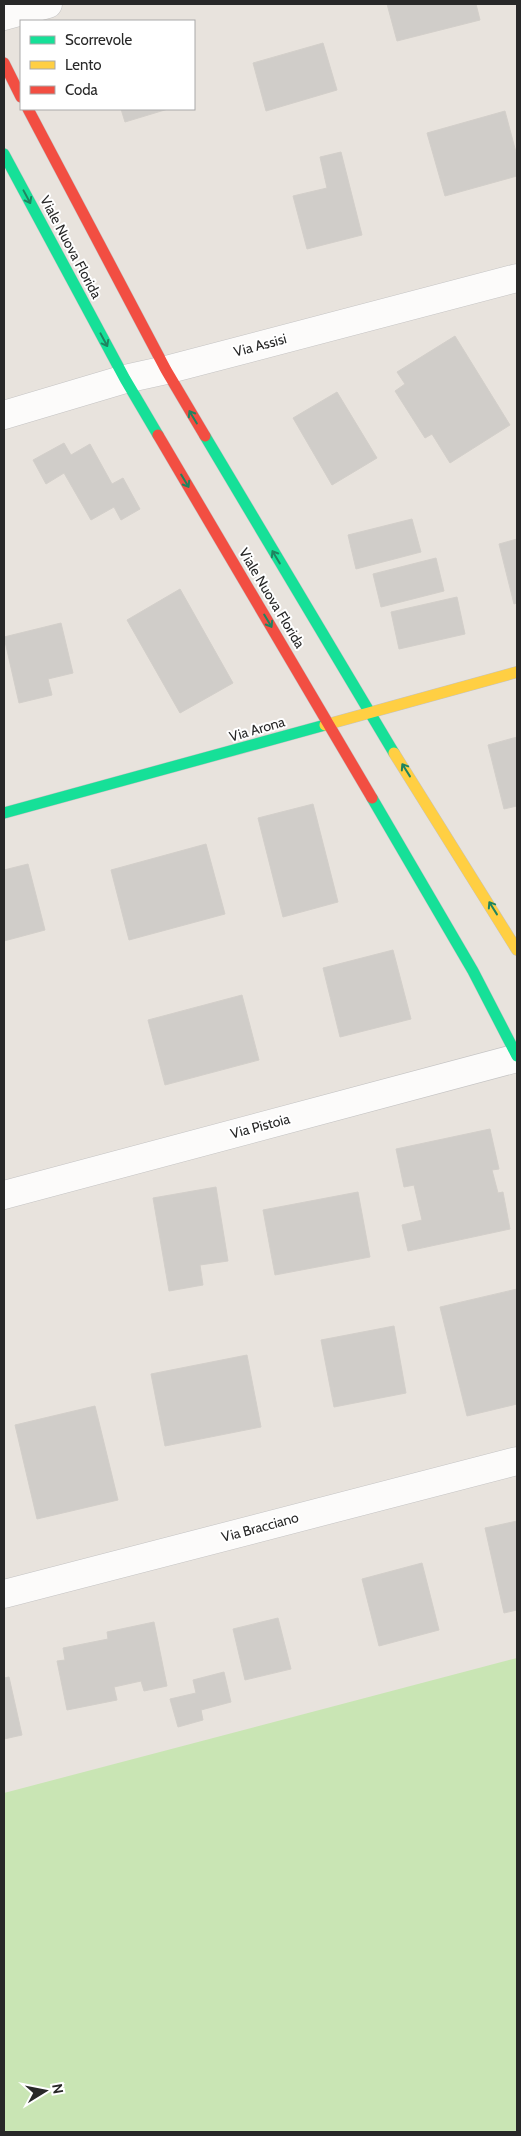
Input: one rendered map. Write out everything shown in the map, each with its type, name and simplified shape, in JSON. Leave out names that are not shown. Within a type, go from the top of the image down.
[{"type":"street","points":[[4,16],[48,4]]},
{"type":"street","points":[[4,63],[20,95]]},
{"type":"street","name":"Viale Nuova Florida","points":[[29,110],[166,370],[369,712],[517,950]]},
{"type":"street","name":"Viale Nuova Florida","points":[[4,154],[125,379],[473,970],[517,1057]]},
{"type":"street","name":"Via Assisi","points":[[4,415],[125,379],[166,370],[517,278]]},
{"type":"street","name":"Via Arona","points":[[4,813],[517,672]]},
{"type":"street","name":"Via Pistoia","points":[[4,1195],[517,1057]]},
{"type":"street","name":"Via Bracciano","points":[[4,1594],[517,1461]]},
{"type":"green space","points":[[517,1658],[517,2132],[4,2132],[4,1793]]},
{"type":"building","points":[[387,4],[476,4],[480,20],[397,41]]},
{"type":"building","points":[[323,43],[337,90],[266,111],[253,63]]},
{"type":"building","points":[[121,110],[165,110],[125,122]]},
{"type":"building","points":[[505,111],[517,156],[517,176],[445,196],[427,133]]},
{"type":"building","points":[[341,152],[362,235],[307,249],[293,196],[327,188],[320,157]]},
{"type":"building","points":[[455,336],[510,425],[450,463],[432,434],[425,438],[395,391],[405,384],[397,372]]},
{"type":"building","points":[[337,392],[377,458],[332,485],[293,418]]},
{"type":"building","points":[[64,443],[71,455],[90,444],[112,484],[123,478],[140,509],[121,520],[114,507],[91,520],[64,473],[46,484],[33,460]]},
{"type":"building","points":[[412,519],[421,552],[356,569],[348,535]]},
{"type":"building","points":[[517,539],[517,603],[514,604],[499,544]]},
{"type":"building","points":[[436,558],[444,591],[381,607],[373,574]]},
{"type":"building","points":[[180,589],[233,683],[180,713],[127,620]]},
{"type":"building","points":[[457,597],[465,634],[399,649],[391,612]]},
{"type":"building","points":[[61,623],[73,673],[48,679],[52,695],[19,703],[4,637]]},
{"type":"building","points":[[517,737],[517,806],[504,809],[488,745]]},
{"type":"building","points":[[313,804],[338,902],[283,917],[258,818]]},
{"type":"building","points":[[206,844],[225,914],[129,940],[111,870]]},
{"type":"building","points":[[28,864],[45,930],[4,941],[4,870]]},
{"type":"building","points":[[393,950],[411,1019],[340,1037],[323,968]]},
{"type":"building","points":[[242,995],[259,1060],[165,1085],[148,1020]]},
{"type":"building","points":[[490,1129],[499,1169],[492,1170],[498,1193],[503,1192],[510,1229],[408,1251],[402,1225],[422,1220],[414,1185],[404,1187],[396,1149]]},
{"type":"building","points":[[216,1187],[228,1261],[200,1265],[203,1285],[169,1291],[153,1198]]},
{"type":"building","points":[[358,1192],[370,1257],[275,1275],[263,1210]]},
{"type":"building","points":[[517,1289],[517,1404],[467,1416],[440,1307]]},
{"type":"building","points":[[394,1326],[406,1393],[334,1407],[321,1340]]},
{"type":"building","points":[[247,1355],[261,1427],[165,1446],[151,1374]]},
{"type":"building","points":[[95,1406],[118,1500],[37,1519],[15,1425]]},
{"type":"building","points":[[517,1521],[517,1610],[504,1613],[485,1528]]},
{"type":"building","points":[[422,1563],[439,1630],[379,1646],[362,1579]]},
{"type":"building","points":[[278,1618],[291,1669],[245,1680],[233,1629]]},
{"type":"building","points":[[154,1622],[167,1686],[144,1691],[141,1681],[114,1687],[117,1700],[67,1710],[57,1661],[65,1660],[63,1648],[108,1639],[107,1632]]},
{"type":"building","points":[[224,1672],[231,1702],[201,1710],[203,1720],[178,1727],[170,1699],[196,1693],[193,1680]]},
{"type":"building","points":[[9,1677],[22,1735],[4,1739],[4,1678]]},
{"type":"traffic: fast","points":[[4,154],[125,379],[158,435]]},
{"type":"traffic: fast","points":[[205,436],[394,753]]},
{"type":"traffic: fast","points":[[4,813],[325,725]]},
{"type":"traffic: fast","points":[[372,798],[473,971],[517,1056]]},
{"type":"traffic: slow","points":[[325,725],[517,672]]},
{"type":"traffic: slow","points":[[394,753],[517,950]]},
{"type":"traffic: jam","points":[[4,63],[20,95]]},
{"type":"traffic: jam","points":[[29,110],[166,370],[205,436]]},
{"type":"traffic: jam","points":[[158,435],[372,798]]}]
